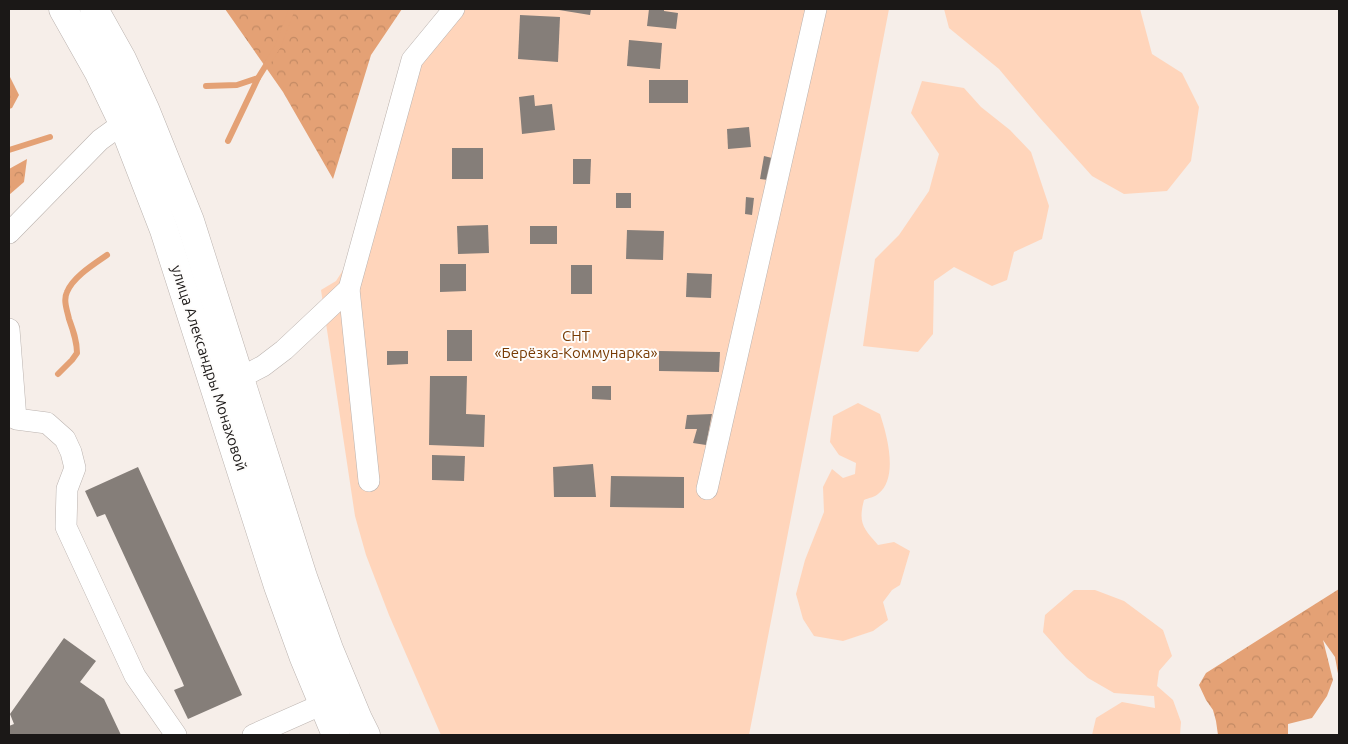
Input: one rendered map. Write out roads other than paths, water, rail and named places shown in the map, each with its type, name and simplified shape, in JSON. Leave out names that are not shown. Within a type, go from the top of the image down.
[{"type":"main road","name":"улица Александры Монаховой","points":[[63,9],[98,71],[122,124],[164,230],[278,586],[304,658],[336,735]]},
{"type":"main road","name":"улица Александры Монаховой","points":[[94,9],[122,59],[145,109],[190,221],[303,577],[329,648],[366,735]]},
{"type":"lane","points":[[369,481],[349,289],[412,60],[454,9]]},
{"type":"lane","points":[[708,489],[816,9]]},
{"type":"lane","points":[[9,233],[100,140],[122,124]]},
{"type":"lane","points":[[240,378],[263,366],[284,350],[349,289]]},
{"type":"lane","points":[[9,329],[16,419],[46,424],[65,438],[75,468],[66,489],[66,527],[135,676],[176,735]]},
{"type":"lane","points":[[253,735],[323,704]]},
{"type":"waterway","points":[[206,86],[237,85],[258,78],[278,46],[292,9]]},
{"type":"waterway","points":[[228,141],[258,78]]},
{"type":"waterway","points":[[9,150],[50,137]]},
{"type":"waterway","points":[[58,374],[77,353],[76,340],[66,305],[65,298],[67,292],[79,276],[107,255]]},
{"type":"park label","name":"СНТ «Берёзка-Коммунарка»","points":[[576,344]]}]
